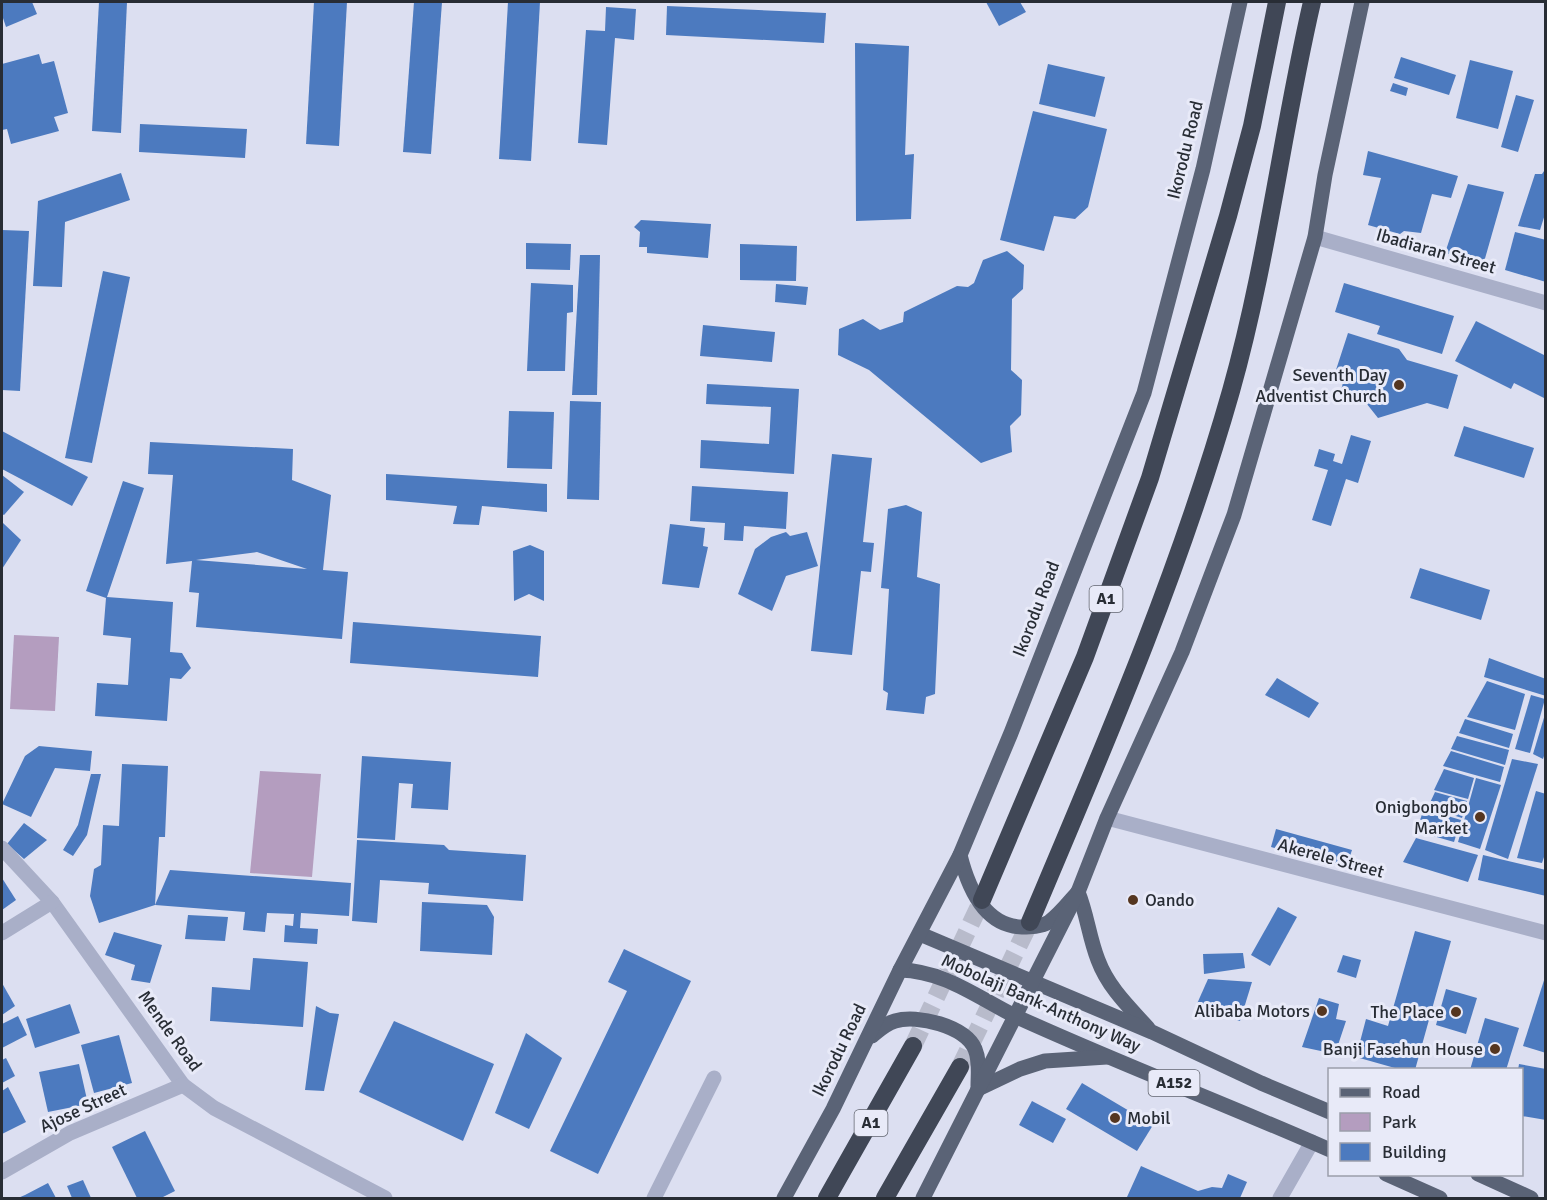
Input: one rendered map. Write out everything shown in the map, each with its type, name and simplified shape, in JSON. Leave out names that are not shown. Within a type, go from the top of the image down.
[{"type":"highway","name":"A1","points":[[982,900],[1085,657],[1150,478],[1228,216],[1252,126],[1277,2]]},
{"type":"highway","points":[[1030,922],[1139,664],[1173,570],[1231,392],[1252,311],[1274,186],[1312,2]]},
{"type":"highway","name":"A1","points":[[826,1198],[913,1046]]},
{"type":"highway","points":[[885,1198],[960,1067]]},
{"type":"main road","name":"Ikorodu Road","points":[[784,1198],[867,1041],[900,970],[960,855],[1011,733],[1144,393],[1203,169],[1240,2]]},
{"type":"main road","points":[[923,1198],[1078,892],[1107,818],[1182,652],[1234,514],[1315,237],[1325,175],[1362,2]]},
{"type":"main road","points":[[960,855],[974,895],[988,914],[1006,926],[1033,927],[1047,924],[1078,892]]},
{"type":"main road","name":"A152","points":[[1078,892],[1088,915],[1098,959],[1109,983],[1152,1032]]},
{"type":"main road","name":"Mobolaji Bank-Anthony Way","points":[[920,934],[1033,984],[1152,1032],[1328,1112]]},
{"type":"main road","name":"Mobolaji Bank-Anthony Way","points":[[900,970],[916,970],[945,977],[1017,1016],[1328,1150]]},
{"type":"main road","points":[[867,1041],[883,1026],[896,1020],[927,1020],[948,1027],[974,1046],[979,1065],[978,1089]]},
{"type":"main road","name":"A152","points":[[978,1089],[1020,1069],[1045,1061],[1112,1057]]},
{"type":"main road","points":[[1390,1176],[1440,1198]]},
{"type":"main road","points":[[1482,1176],[1531,1198]]},
{"type":"street","name":"Ibadiaran Street","points":[[1315,237],[1545,303]]},
{"type":"street","name":"Akerele Street","points":[[1107,818],[1545,933]]},
{"type":"street","name":"Mende Road","points":[[2,848],[52,902],[183,1085],[214,1108],[385,1198]]},
{"type":"street","points":[[2,933],[52,902]]},
{"type":"street","points":[[654,1198],[714,1078]]},
{"type":"street","name":"Ajose Street","points":[[2,1172],[70,1133],[183,1085]]},
{"type":"street","points":[[1280,1198],[1312,1142]]},
{"type":"green space","points":[[14,635],[59,637],[55,711],[10,709]]},
{"type":"green space","points":[[260,771],[321,774],[312,877],[250,873]]},
{"type":"building","points":[[2,2],[32,2],[37,14],[6,27],[2,15]]},
{"type":"building","points":[[99,2],[127,2],[121,133],[92,131]]},
{"type":"building","points":[[314,2],[347,2],[339,146],[306,144]]},
{"type":"building","points":[[414,2],[442,2],[431,154],[403,152]]},
{"type":"building","points":[[508,2],[540,2],[531,161],[499,159]]},
{"type":"building","points":[[986,2],[1020,2],[1026,12],[999,26]]},
{"type":"building","points":[[667,6],[826,13],[824,43],[666,35]]},
{"type":"building","points":[[606,7],[636,9],[634,40],[615,38],[607,145],[578,143],[586,30],[605,31]]},
{"type":"building","points":[[855,43],[909,46],[905,155],[914,154],[911,219],[856,221]]},
{"type":"building","points":[[39,54],[42,64],[54,61],[68,113],[54,117],[59,131],[11,144],[7,129],[2,130],[2,64]]},
{"type":"building","points":[[1401,57],[1456,75],[1449,95],[1394,78]]},
{"type":"building","points":[[1470,60],[1513,71],[1498,129],[1456,118]]},
{"type":"building","points":[[1048,64],[1105,77],[1095,117],[1039,104]]},
{"type":"building","points":[[1393,83],[1408,88],[1406,96],[1390,91]]},
{"type":"building","points":[[1516,95],[1534,100],[1518,152],[1501,147]]},
{"type":"building","points":[[1033,111],[1107,129],[1088,207],[1075,219],[1054,216],[1044,251],[1000,240]]},
{"type":"building","points":[[140,124],[247,129],[245,158],[139,152]]},
{"type":"building","points":[[1368,151],[1458,176],[1451,198],[1432,194],[1421,233],[1404,231],[1400,234],[1368,225],[1381,178],[1363,175]]},
{"type":"building","points":[[1546,168],[1546,211],[1540,230],[1518,226],[1535,174],[1542,174]]},
{"type":"building","points":[[121,173],[130,200],[65,222],[62,287],[33,286],[38,201]]},
{"type":"building","points":[[1468,184],[1504,192],[1484,262],[1445,253]]},
{"type":"building","points":[[641,220],[711,224],[708,258],[647,253],[647,247],[639,247],[640,232],[634,227]]},
{"type":"building","points":[[2,230],[29,231],[20,391],[2,390]]},
{"type":"building","points":[[1515,232],[1546,240],[1546,282],[1505,270]]},
{"type":"building","points":[[526,243],[571,244],[570,270],[526,269]]},
{"type":"building","points":[[740,244],[797,246],[796,281],[740,280]]},
{"type":"building","points":[[1007,251],[1024,265],[1023,289],[1012,299],[1011,370],[1022,380],[1021,415],[1010,426],[1012,452],[981,463],[869,370],[838,355],[839,329],[863,319],[880,330],[903,322],[904,312],[957,286],[968,287],[974,283],[983,260]]},
{"type":"building","points":[[580,255],[600,255],[597,395],[572,395]]},
{"type":"building","points":[[103,271],[130,277],[92,463],[65,458]]},
{"type":"building","points":[[531,283],[573,285],[573,312],[567,313],[565,371],[527,371]]},
{"type":"building","points":[[1344,283],[1454,316],[1442,354],[1377,334],[1380,326],[1335,312]]},
{"type":"building","points":[[776,284],[808,287],[806,305],[775,302]]},
{"type":"building","points":[[1476,321],[1546,356],[1546,399],[1514,383],[1511,389],[1455,361]]},
{"type":"building","points":[[703,325],[775,332],[772,362],[700,356]]},
{"type":"building","name":"Seventh Day Adventist Church","points":[[1348,333],[1399,349],[1407,360],[1458,375],[1448,409],[1427,403],[1378,418],[1359,394],[1357,399],[1340,394],[1345,375],[1335,373]]},
{"type":"building","points":[[707,384],[799,389],[794,474],[700,468],[701,440],[769,444],[771,407],[706,404]]},
{"type":"building","points":[[570,401],[601,402],[599,500],[567,499]]},
{"type":"building","points":[[509,411],[554,412],[552,469],[507,468]]},
{"type":"building","points":[[1464,426],[1534,448],[1524,478],[1454,456]]},
{"type":"building","points":[[2,431],[88,477],[72,506],[2,469]]},
{"type":"building","points":[[1351,435],[1371,441],[1358,483],[1346,479],[1331,526],[1312,520],[1328,470],[1314,466],[1319,449],[1335,454],[1333,461],[1342,464]]},
{"type":"building","points":[[150,442],[293,449],[292,480],[331,495],[323,570],[348,572],[342,639],[196,627],[199,593],[189,592],[192,561],[166,564],[173,475],[148,474]],"holes":[[[257,552],[307,569],[196,560]]]},
{"type":"building","points":[[832,454],[872,458],[863,542],[874,543],[871,572],[861,571],[852,655],[811,651]]},
{"type":"building","points":[[386,474],[547,484],[547,512],[482,506],[479,525],[453,524],[457,506],[386,500]]},
{"type":"building","points":[[2,475],[24,492],[4,515],[2,514]]},
{"type":"building","points":[[123,481],[144,488],[107,597],[173,602],[170,652],[182,653],[191,668],[181,679],[170,678],[167,721],[95,716],[97,683],[128,685],[131,638],[103,635],[106,598],[86,591]]},
{"type":"building","points":[[692,486],[788,492],[786,529],[744,526],[743,541],[724,540],[725,523],[690,521]]},
{"type":"building","points":[[906,505],[922,512],[917,577],[940,584],[935,694],[926,697],[924,714],[886,710],[888,693],[883,690],[889,589],[881,588],[888,509]]},
{"type":"building","points":[[3,523],[21,540],[2,569],[2,525]]},
{"type":"building","points":[[670,524],[705,528],[703,546],[708,547],[699,588],[662,584]]},
{"type":"building","points":[[786,532],[790,536],[807,532],[818,566],[786,576],[772,611],[738,594],[755,549],[771,537]]},
{"type":"building","points":[[530,545],[544,551],[544,601],[529,594],[514,601],[513,551]]},
{"type":"building","points":[[1420,568],[1490,590],[1481,620],[1410,598]]},
{"type":"building","points":[[353,622],[541,636],[538,677],[350,663]]},
{"type":"building","points":[[1489,658],[1546,679],[1546,696],[1484,677]]},
{"type":"building","points":[[1277,678],[1319,703],[1309,718],[1265,695]]},
{"type":"building","points":[[1487,681],[1525,694],[1515,730],[1467,717]]},
{"type":"building","points":[[1531,695],[1545,699],[1530,753],[1515,749]]},
{"type":"building","points":[[1546,711],[1546,750],[1543,759],[1533,754]]},
{"type":"building","points":[[1465,719],[1513,734],[1509,748],[1459,733]]},
{"type":"building","points":[[1457,736],[1509,750],[1505,765],[1451,749]]},
{"type":"building","points":[[39,746],[92,751],[90,771],[55,768],[31,817],[2,804],[25,756]]},
{"type":"building","points":[[1451,751],[1504,767],[1500,782],[1443,766]]},
{"type":"building","points":[[362,756],[451,762],[448,810],[411,808],[413,784],[399,783],[395,840],[357,838]]},
{"type":"building","points":[[1512,759],[1538,764],[1508,859],[1485,850]]},
{"type":"building","points":[[122,764],[168,766],[165,837],[159,837],[155,905],[99,923],[90,896],[94,869],[101,865],[103,825],[119,826]]},
{"type":"building","points":[[1444,769],[1474,778],[1468,799],[1434,790]]},
{"type":"building","points":[[91,774],[101,774],[87,835],[73,856],[63,850],[78,825]]},
{"type":"building","points":[[1476,778],[1501,785],[1480,849],[1458,842]]},
{"type":"building","points":[[1536,791],[1546,794],[1546,851],[1542,863],[1517,858]]},
{"type":"building","points":[[1435,792],[1467,801],[1462,818],[1428,807]]},
{"type":"building","points":[[1424,809],[1461,820],[1454,842],[1416,831]]},
{"type":"building","points":[[24,823],[47,840],[24,859],[7,844]]},
{"type":"building","points":[[1276,829],[1352,850],[1346,868],[1271,847]]},
{"type":"building","points":[[1416,838],[1478,855],[1468,882],[1403,862]]},
{"type":"building","points":[[357,840],[444,845],[449,850],[526,855],[523,901],[428,894],[429,883],[380,880],[377,923],[352,921]]},
{"type":"building","points":[[1483,855],[1546,870],[1546,896],[1478,880]]},
{"type":"building","points":[[170,870],[351,883],[349,916],[301,913],[300,928],[318,929],[317,944],[284,942],[285,925],[293,926],[294,914],[267,913],[265,932],[243,930],[245,912],[155,905]]},
{"type":"building","points":[[2,878],[16,900],[2,910]]},
{"type":"building","points":[[422,902],[487,905],[494,917],[492,955],[420,951]]},
{"type":"building","points":[[1278,907],[1297,917],[1270,966],[1251,955]]},
{"type":"building","points":[[188,915],[228,917],[225,941],[185,939]]},
{"type":"building","points":[[1415,931],[1451,941],[1416,1068],[1395,1068],[1356,1057],[1366,1019],[1388,1026]]},
{"type":"building","points":[[114,932],[162,945],[150,983],[131,980],[135,965],[105,955]]},
{"type":"building","points":[[624,949],[691,981],[598,1174],[550,1151],[627,991],[608,982]]},
{"type":"building","points":[[1243,953],[1245,968],[1204,974],[1203,954]]},
{"type":"building","points":[[1343,955],[1361,960],[1356,978],[1337,972]]},
{"type":"building","points":[[253,958],[308,962],[303,1027],[210,1021],[212,987],[250,990]]},
{"type":"building","points":[[1546,974],[1546,1053],[1523,1046]]},
{"type":"building","points":[[1208,979],[1252,982],[1240,1021],[1196,1006]]},
{"type":"building","points":[[2,983],[15,1006],[2,1015]]},
{"type":"building","name":"The Place","points":[[1446,989],[1477,998],[1466,1034],[1436,1025]]},
{"type":"building","points":[[1319,998],[1339,1004],[1336,1019],[1346,1021],[1335,1054],[1302,1047]]},
{"type":"building","points":[[70,1004],[80,1033],[35,1048],[26,1019]]},
{"type":"building","points":[[316,1006],[330,1013],[339,1014],[324,1091],[305,1090]]},
{"type":"building","points":[[18,1016],[27,1035],[2,1048],[2,1024]]},
{"type":"building","name":"Banji Fasehun House","points":[[1485,1018],[1519,1028],[1507,1068],[1471,1068]]},
{"type":"building","points":[[394,1021],[494,1064],[463,1141],[359,1092]]},
{"type":"building","points":[[526,1033],[562,1058],[529,1129],[495,1113]]},
{"type":"building","points":[[119,1035],[132,1083],[94,1093],[81,1045]]},
{"type":"building","points":[[6,1058],[15,1076],[2,1083],[2,1060]]},
{"type":"building","points":[[79,1064],[88,1104],[48,1112],[39,1072]]},
{"type":"building","points":[[1519,1064],[1546,1069],[1546,1120],[1523,1116],[1523,1068],[1518,1068]]},
{"type":"building","points":[[1082,1083],[1153,1125],[1137,1151],[1066,1109]]},
{"type":"building","points":[[8,1087],[26,1122],[2,1134],[2,1091]]},
{"type":"building","points":[[1032,1101],[1066,1119],[1053,1143],[1019,1125]]},
{"type":"building","points":[[145,1131],[175,1191],[161,1198],[137,1198],[112,1147]]},
{"type":"building","points":[[1141,1166],[1198,1191],[1212,1187],[1222,1188],[1228,1174],[1247,1182],[1240,1198],[1127,1197]]},
{"type":"building","points":[[83,1180],[91,1198],[72,1198],[67,1186]]},
{"type":"building","points":[[48,1183],[56,1198],[18,1198],[25,1195]]},
{"type":"tunnel","points":[[913,1046],[982,900]]},
{"type":"tunnel","points":[[960,1067],[1030,922]]},
{"type":"place","name":"Seventh Day Adventist Church","points":[[1399,385]]},
{"type":"place","name":"Onigbongbo Market","points":[[1480,817]]},
{"type":"place","name":"Oando","points":[[1133,900]]},
{"type":"place","name":"Alibaba Motors","points":[[1322,1011]]},
{"type":"place","name":"The Place","points":[[1456,1012]]},
{"type":"place","name":"Banji Fasehun House","points":[[1495,1049]]},
{"type":"place","name":"Mobil","points":[[1115,1118]]}]
